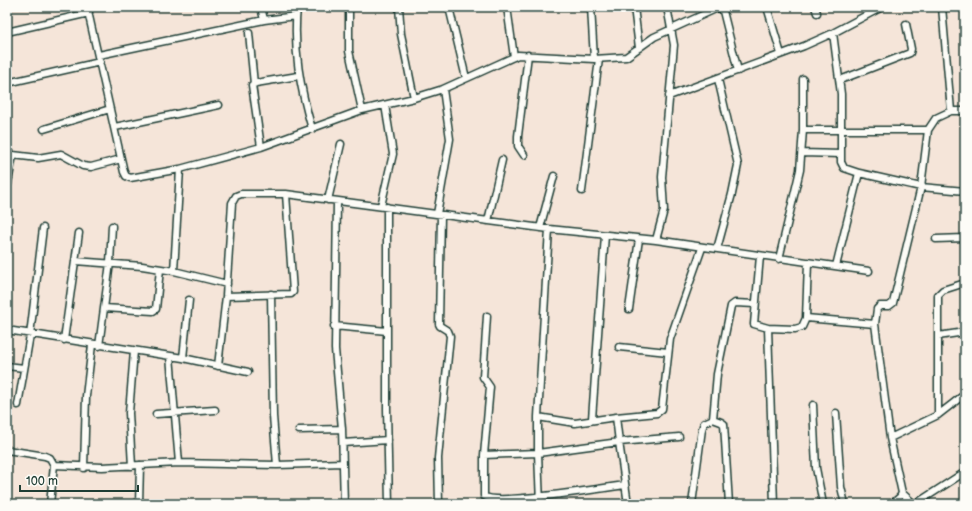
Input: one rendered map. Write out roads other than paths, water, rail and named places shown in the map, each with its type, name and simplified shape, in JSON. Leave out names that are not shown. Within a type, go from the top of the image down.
[{"type":"street","points":[[262,7],[264,20]]},
{"type":"street","points":[[297,7],[298,76],[312,129]]},
{"type":"street","points":[[349,7],[349,51],[362,110]]},
{"type":"street","points":[[399,7],[401,34],[414,98]]},
{"type":"street","points":[[449,7],[466,78]]},
{"type":"street","points":[[506,7],[514,57]]},
{"type":"street","points":[[582,191],[596,59],[592,7]]},
{"type":"street","points":[[634,7],[639,48]]},
{"type":"street","points":[[656,240],[664,210],[662,177],[674,45],[667,7]]},
{"type":"street","points":[[7,32],[88,9],[124,172],[126,176],[130,178],[180,169],[261,147],[362,110],[414,98],[443,89],[514,57],[528,55],[596,59],[626,57],[654,36],[672,30],[703,10],[721,7],[738,71]]},
{"type":"street","points":[[767,7],[780,54]]},
{"type":"street","points":[[669,96],[718,79],[833,33],[882,7]]},
{"type":"street","points":[[942,7],[951,112]]},
{"type":"street","points":[[99,55],[264,20],[296,16]]},
{"type":"street","points":[[840,80],[910,53],[912,49],[906,24]]},
{"type":"street","points":[[249,33],[254,84],[251,87],[261,147]]},
{"type":"street","points":[[833,33],[840,80],[842,129],[841,162],[844,168],[859,173],[921,187],[965,191]]},
{"type":"street","points":[[524,155],[518,146],[518,136],[528,55]]},
{"type":"street","points":[[7,83],[100,62]]},
{"type":"street","points":[[254,84],[298,76]]},
{"type":"street","points":[[717,249],[732,194],[738,165],[718,79]]},
{"type":"street","points":[[779,259],[796,188],[802,153],[803,79]]},
{"type":"street","points":[[439,504],[438,458],[450,336],[448,331],[439,324],[439,214],[450,139],[443,89]]},
{"type":"street","points":[[385,105],[393,154],[384,206],[389,504]]},
{"type":"street","points":[[115,126],[219,106]]},
{"type":"street","points":[[44,129],[110,109]]},
{"type":"street","points":[[965,110],[951,112],[936,118],[928,130],[921,187],[893,303],[889,306],[878,307],[875,324],[890,438],[902,493],[913,503],[917,503],[965,472]]},
{"type":"street","points":[[803,130],[928,130]]},
{"type":"street","points":[[328,200],[341,144]]},
{"type":"street","points":[[802,153],[841,154]]},
{"type":"street","points":[[7,189],[13,155],[38,158],[61,154],[84,166],[91,167],[121,159]]},
{"type":"street","points":[[488,221],[502,160]]},
{"type":"street","points":[[174,271],[180,169]]},
{"type":"street","points":[[836,266],[859,173]]},
{"type":"street","points":[[540,228],[554,176]]},
{"type":"street","points":[[218,366],[226,296],[232,203],[234,198],[241,194],[286,194],[384,206],[549,230],[656,240],[702,248],[869,271]]},
{"type":"street","points":[[226,296],[291,294],[294,291],[286,194]]},
{"type":"street","points":[[337,201],[334,326],[343,443],[344,504]]},
{"type":"street","points":[[99,346],[110,263],[112,226]]},
{"type":"street","points":[[18,405],[30,335],[43,228]]},
{"type":"street","points":[[540,504],[538,417],[549,230]]},
{"type":"street","points":[[64,340],[79,233]]},
{"type":"street","points":[[592,419],[605,235]]},
{"type":"street","points":[[936,239],[965,238]]},
{"type":"street","points":[[628,309],[639,239]]},
{"type":"street","points":[[538,417],[575,423],[592,419],[661,411],[668,352],[676,321],[702,248]]},
{"type":"street","points":[[760,256],[755,304],[755,326],[768,328],[798,329],[802,327],[806,318],[808,263]]},
{"type":"street","points":[[75,261],[110,263],[174,271],[227,284]]},
{"type":"street","points":[[104,308],[153,311],[156,308],[160,269]]},
{"type":"street","points":[[938,415],[938,295],[943,290],[965,283]]},
{"type":"street","points":[[271,294],[273,416],[277,465]]},
{"type":"street","points":[[182,358],[189,300]]},
{"type":"street","points":[[713,419],[716,374],[731,306],[735,303],[755,304]]},
{"type":"street","points":[[487,316],[483,377],[490,387],[484,455],[483,493],[486,498],[539,497],[625,485]]},
{"type":"street","points":[[806,318],[875,324]]},
{"type":"street","points":[[334,326],[387,331]]},
{"type":"street","points":[[768,328],[774,504]]},
{"type":"street","points":[[7,330],[92,345],[182,358],[248,372]]},
{"type":"street","points":[[938,336],[965,332]]},
{"type":"street","points":[[84,468],[86,396],[92,345]]},
{"type":"street","points":[[619,347],[668,352]]},
{"type":"street","points":[[132,466],[129,414],[134,351]]},
{"type":"street","points":[[170,356],[179,463]]},
{"type":"street","points":[[7,366],[24,368]]},
{"type":"street","points":[[890,438],[938,415],[965,394]]},
{"type":"street","points":[[813,405],[816,468],[823,504]]},
{"type":"street","points":[[156,414],[215,410]]},
{"type":"street","points":[[836,413],[841,487],[845,504]]},
{"type":"street","points":[[616,417],[628,504]]},
{"type":"street","points":[[692,504],[702,429],[704,423],[713,419],[724,424],[729,504]]},
{"type":"street","points":[[299,430],[342,428]]},
{"type":"street","points":[[484,455],[538,453],[619,442],[679,437]]},
{"type":"street","points":[[343,443],[388,440]]},
{"type":"street","points":[[7,450],[50,458],[54,466],[50,504]]},
{"type":"street","points":[[54,466],[84,468],[179,463],[277,465],[343,463]]},
{"type":"street","points":[[140,465],[140,504]]},
{"type":"street","points":[[892,504],[900,497],[902,493]]}]
